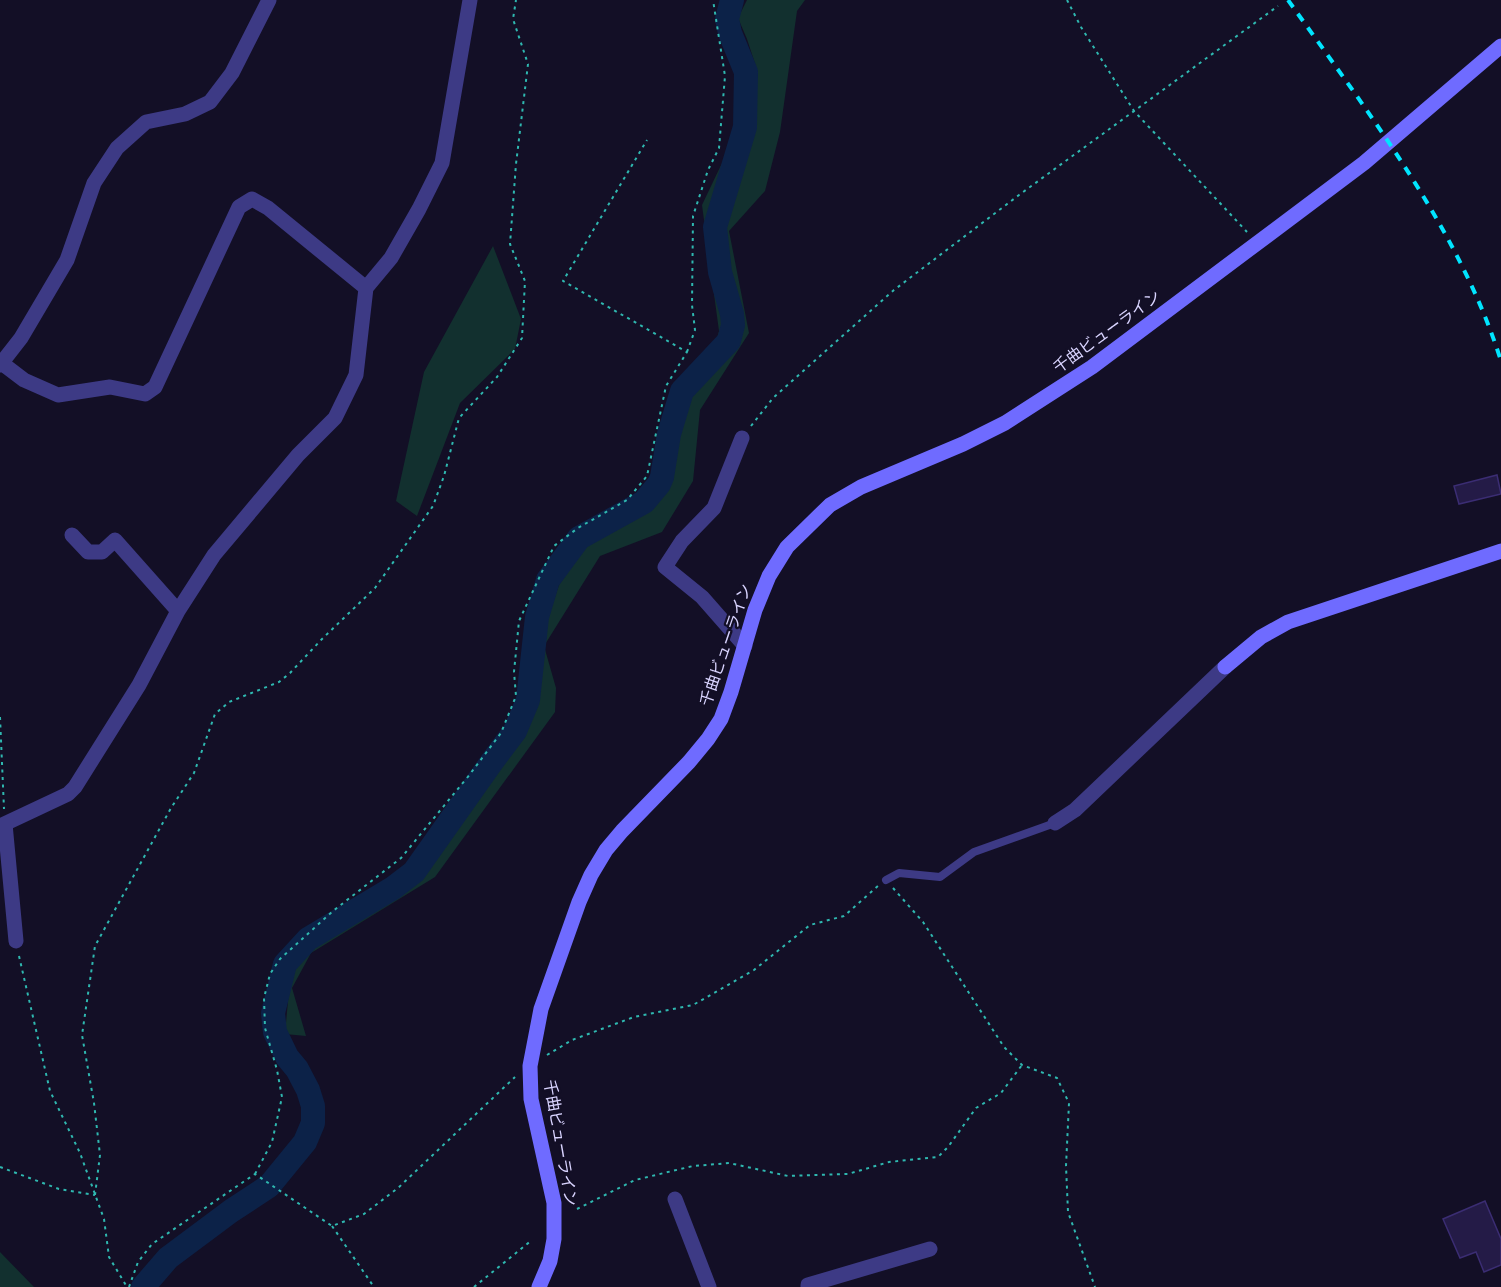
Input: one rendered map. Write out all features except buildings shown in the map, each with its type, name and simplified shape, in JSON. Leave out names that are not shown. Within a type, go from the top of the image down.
[{"type":"street","points":[[269,0],[232,73],[210,102],[185,114],[146,122],[117,148],[94,183],[67,260],[21,338],[1,364],[24,380],[58,395],[111,387],[145,393],[155,387],[239,207],[252,200],[268,208],[366,288]]},
{"type":"street","points":[[0,937],[15,936],[2,825],[68,794],[75,787],[139,685],[178,611],[214,555],[298,455],[335,417],[356,375],[366,288],[391,258],[442,163],[470,0]]},
{"type":"street","name":"千曲ビューライン","points":[[539,1287],[550,1261],[554,1239],[554,1203],[531,1099],[530,1066],[542,1008],[579,902],[606,850],[689,762],[708,739],[721,718],[755,610],[769,576],[787,546],[830,505],[861,487],[963,444],[1005,423],[1092,367],[1364,163],[1501,46]]},
{"type":"street","points":[[742,438],[714,508],[682,541],[665,567],[702,597],[745,646]]},
{"type":"street","points":[[72,535],[88,552],[102,552],[115,540],[178,611]]},
{"type":"street","points":[[1055,823],[1075,810],[1225,667],[1261,637],[1288,622],[1501,550]]},
{"type":"street","points":[[675,1199],[709,1287]]},
{"type":"street","points":[[808,1287],[808,1285],[930,1249]]},
{"type":"lane","points":[[886,880],[899,873],[940,877],[974,852],[1055,823]]},
{"type":"path","points":[[95,1195],[100,1155],[82,1035],[94,945],[171,808],[194,773],[215,714],[229,702],[279,682],[375,588],[433,506],[444,476],[459,418],[497,377],[522,338],[525,281],[510,244],[516,164],[528,64],[513,19],[516,0]]},
{"type":"path","points":[[128,1287],[138,1262],[152,1244],[255,1174],[272,1142],[282,1097],[277,1070],[264,1028],[264,998],[270,974],[280,959],[333,911],[402,858],[501,734],[516,696],[514,672],[519,621],[554,546],[578,528],[627,500],[647,476],[666,386],[687,352],[695,330],[692,305],[693,216],[708,170],[719,148],[725,76],[713,0]]},
{"type":"path","points":[[1067,0],[1081,27],[1134,111],[1257,243]]},
{"type":"path","points":[[742,438],[773,398],[894,290],[1278,6]]},
{"type":"path","points":[[647,140],[563,281],[687,352]]},
{"type":"path","points":[[0,717],[2,825]]},
{"type":"path","points":[[467,778],[469,774]]},
{"type":"path","points":[[332,1226],[364,1214],[398,1188],[505,1085],[530,1066],[572,1040],[634,1017],[693,1005],[754,970],[810,925],[844,916],[886,880],[923,922],[1004,1047],[1022,1065],[1057,1078],[1069,1102],[1066,1166],[1068,1212],[1095,1287]]},
{"type":"path","points":[[15,936],[50,1091],[80,1153],[104,1219],[109,1257],[128,1287]]},
{"type":"path","points":[[577,1209],[635,1180],[693,1166],[729,1163],[788,1176],[848,1174],[889,1162],[938,1156],[948,1147],[976,1108],[1001,1093],[1022,1065]]},
{"type":"path","points":[[0,1167],[59,1189],[95,1195]]},
{"type":"path","points":[[255,1174],[332,1226],[374,1287]]},
{"type":"path","points":[[474,1287],[532,1240]]},
{"type":"green space","points":[[747,0],[805,0],[797,11],[780,132],[765,191],[729,231],[749,333],[700,410],[693,481],[662,532],[600,556],[544,646],[556,688],[555,712],[435,877],[311,953],[292,988],[306,1036],[285,1034],[291,968],[326,932],[424,868],[521,740],[530,671],[559,585],[591,535],[625,517],[666,484],[677,419],[685,397],[707,373],[719,331],[702,205],[754,96],[758,73],[738,18]]},
{"type":"green space","points":[[493,246],[521,319],[515,349],[460,403],[417,516],[396,501],[424,372]]},
{"type":"green space","points":[[0,1252],[34,1287],[0,1287]]},
{"type":"waterway","points":[[143,1287],[168,1258],[269,1186],[305,1142],[313,1123],[313,1106],[308,1090],[297,1069],[287,1057],[275,1032],[273,1013],[285,964],[308,939],[393,888],[414,872],[515,731],[528,700],[537,617],[548,580],[579,538],[644,502],[659,484],[669,434],[682,391],[729,341],[733,325],[732,314],[720,272],[715,227],[745,127],[746,72],[730,33],[727,19],[732,0]]},
{"type":"railway","points":[[1288,0],[1379,128],[1436,218],[1462,265],[1501,361]]}]
